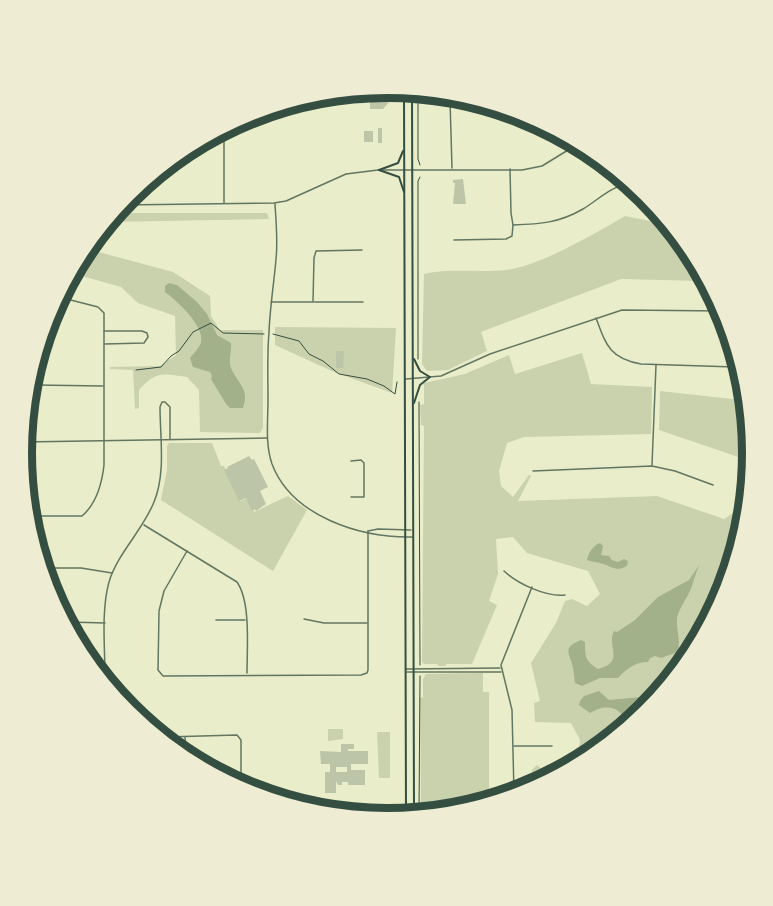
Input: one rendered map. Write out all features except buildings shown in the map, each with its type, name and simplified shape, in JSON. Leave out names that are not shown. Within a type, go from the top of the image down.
[{"type":"main road","points":[[380,170],[398,163],[404,150],[404,99]]},
{"type":"main road","points":[[412,99],[414,807]]},
{"type":"main road","points":[[404,140],[406,807]]},
{"type":"main road","points":[[380,170],[399,177],[405,197]]},
{"type":"main road","points":[[412,356],[420,371],[430,377],[418,388],[413,408]]},
{"type":"street","points":[[450,104],[452,169]]},
{"type":"street","points":[[224,138],[224,204]]},
{"type":"street","points":[[132,205],[274,203],[286,201],[346,174],[380,170],[522,170],[542,166],[569,149]]},
{"type":"street","points":[[454,240],[506,239],[512,236],[510,169]]},
{"type":"street","points":[[513,225],[553,222],[582,209],[620,185]]},
{"type":"street","points":[[274,203],[276,260],[268,346],[267,438],[270,456],[277,474],[298,499],[331,522],[377,535],[413,537]]},
{"type":"street","points":[[313,301],[316,251],[362,250]]},
{"type":"street","points":[[37,516],[75,518],[82,516],[88,511],[102,483],[104,331],[102,310],[67,299]]},
{"type":"street","points":[[271,302],[363,302]]},
{"type":"street","points":[[405,379],[449,373],[490,354],[629,309],[711,311]]},
{"type":"street","points":[[596,318],[605,342],[612,352],[630,362],[731,367]]},
{"type":"street","points":[[104,331],[142,331],[147,333],[148,337],[144,343],[104,344]]},
{"type":"street","points":[[652,466],[656,365]]},
{"type":"street","points":[[38,385],[104,386]]},
{"type":"street","points":[[105,669],[105,623],[112,573],[143,524],[158,492],[162,402],[170,407],[170,439]]},
{"type":"street","points":[[32,442],[267,438]]},
{"type":"street","points":[[351,460],[361,460],[364,463],[364,497],[351,497]]},
{"type":"street","points":[[533,471],[652,466],[675,471],[713,485]]},
{"type":"street","points":[[37,497],[37,514]]},
{"type":"street","points":[[143,524],[237,582],[242,589],[246,620],[247,674]]},
{"type":"street","points":[[368,531],[413,530]]},
{"type":"street","points":[[187,551],[164,591],[159,611],[158,670],[163,676],[365,674],[368,670],[368,531]]},
{"type":"street","points":[[50,568],[81,568],[112,573]]},
{"type":"street","points":[[504,571],[514,579],[532,587],[553,594],[565,595]]},
{"type":"street","points":[[514,784],[512,710],[501,668],[532,587]]},
{"type":"street","points":[[304,619],[324,623],[368,622]]},
{"type":"street","points":[[216,620],[246,620]]},
{"type":"street","points":[[75,622],[105,623]]},
{"type":"street","points":[[413,671],[501,668]]},
{"type":"street","points":[[406,671],[502,672]]},
{"type":"street","points":[[173,737],[237,735],[241,740],[241,776]]},
{"type":"street","points":[[185,737],[186,746]]},
{"type":"street","points":[[512,746],[552,746]]},
{"type":"path","points":[[418,100],[418,159],[420,165]]},
{"type":"path","points":[[418,361],[418,181],[420,177]]},
{"type":"path","points":[[136,370],[161,368],[195,331],[211,323],[223,333],[264,334]]},
{"type":"path","points":[[273,334],[300,340],[309,354],[323,361],[341,375],[367,379],[384,386],[395,394],[397,382]]},
{"type":"path","points":[[419,394],[419,663],[421,666]]},
{"type":"path","points":[[419,806],[419,678],[422,675]]},
{"type":"shaded area","points":[[125,213],[267,213],[269,219],[118,222]]},
{"type":"shaded area","points":[[625,216],[656,222],[682,256],[697,281],[621,279],[481,332],[487,351],[448,370],[427,371],[422,364],[424,274],[444,271],[497,271],[521,267],[568,248]]},
{"type":"shaded area","points":[[95,251],[173,272],[210,296],[211,316],[220,330],[263,330],[263,428],[260,433],[200,432],[199,390],[187,377],[160,375],[151,379],[139,390],[139,408],[135,409],[133,370],[110,369],[110,367],[160,366],[176,355],[175,316],[138,303],[121,287],[79,275]]},
{"type":"shaded area","points":[[169,283],[177,285],[197,302],[207,314],[217,335],[231,343],[230,365],[244,391],[243,408],[230,408],[211,379],[210,372],[193,367],[190,358],[201,342],[199,329],[189,314],[165,292],[165,286]]},
{"type":"shaded area","points":[[275,327],[396,328],[392,393],[334,372],[275,345]]},
{"type":"shaded area","points":[[582,353],[591,384],[652,387],[651,434],[524,437],[507,443],[499,471],[501,486],[513,497],[529,475],[531,476],[518,501],[657,496],[724,519],[736,511],[723,567],[705,610],[682,650],[638,704],[603,735],[579,751],[580,740],[571,723],[535,722],[534,703],[540,701],[531,663],[556,623],[565,601],[572,599],[587,606],[600,594],[588,571],[527,553],[513,537],[496,539],[498,574],[489,601],[497,605],[472,664],[439,666],[422,662],[424,426],[421,425],[420,405],[424,404],[424,383],[465,374],[509,355],[515,374]]},
{"type":"shaded area","points":[[660,391],[737,400],[742,458],[659,430]]},
{"type":"shaded area","points":[[169,443],[212,443],[221,466],[224,466],[240,501],[248,498],[254,512],[288,496],[307,510],[273,571],[161,500]]},
{"type":"shaded area","points":[[600,543],[603,546],[601,555],[609,556],[618,562],[624,559],[628,561],[627,566],[617,569],[587,560],[591,550]]},
{"type":"shaded area","points":[[700,564],[677,618],[678,652],[661,658],[655,656],[650,658],[648,662],[631,667],[618,678],[600,678],[582,686],[575,683],[568,651],[571,646],[581,640],[585,642],[588,661],[598,669],[606,666],[613,658],[614,631],[617,632],[635,620],[658,597],[689,580]]},
{"type":"shaded area","points":[[483,673],[483,692],[489,692],[489,793],[456,801],[421,806],[420,697],[423,698],[423,679],[426,674]]},
{"type":"shaded area","points":[[599,691],[609,700],[643,699],[624,717],[612,708],[601,708],[590,713],[579,705],[584,696]]},
{"type":"shaded area","points":[[328,729],[343,729],[343,739],[328,741]]},
{"type":"shaded area","points":[[377,732],[390,732],[390,778],[379,778]]},
{"type":"shaded area","points":[[537,765],[545,770],[533,776],[532,770]]}]
